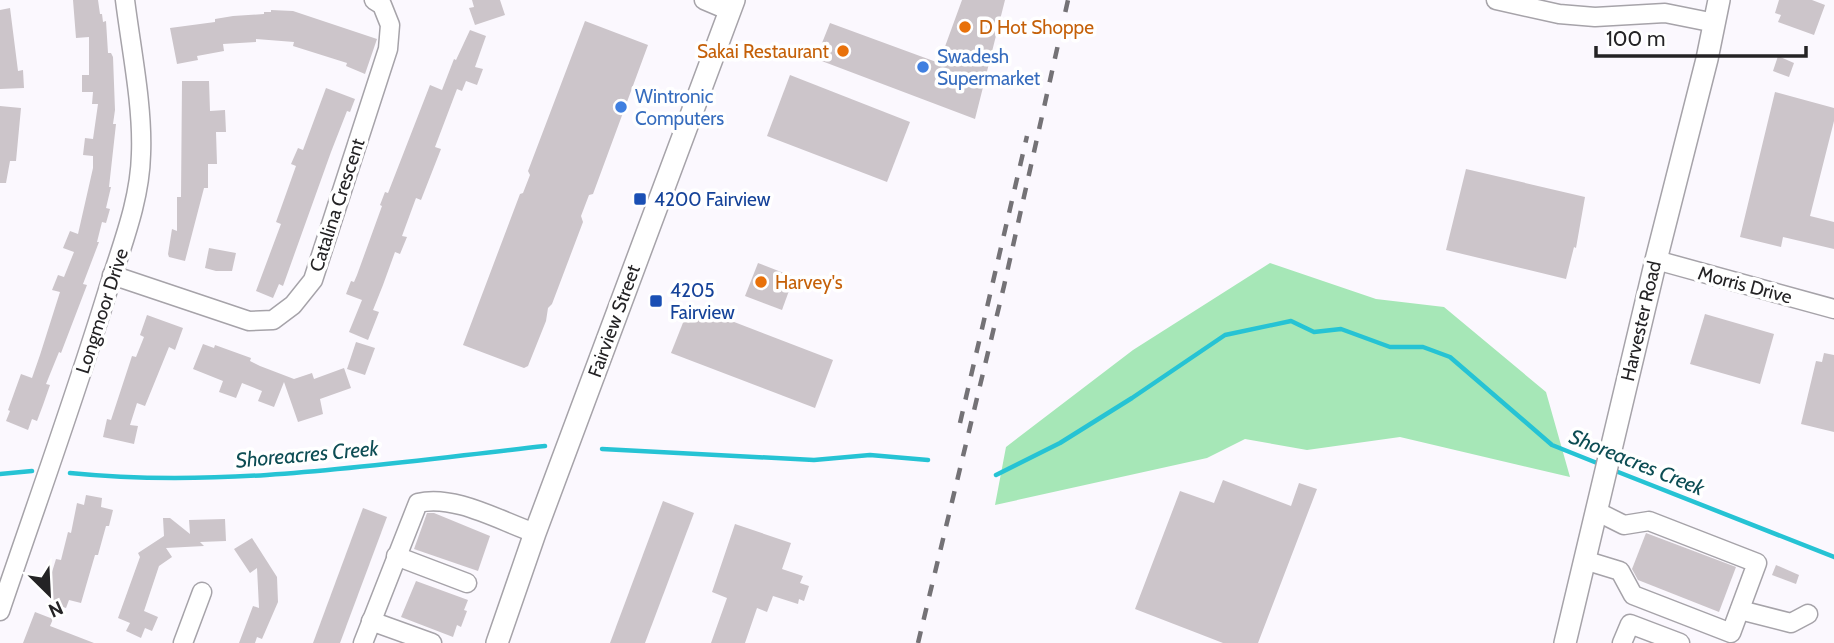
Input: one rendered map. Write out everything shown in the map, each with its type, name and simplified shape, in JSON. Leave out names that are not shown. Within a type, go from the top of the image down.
[{"type":"main road","name":"Harvester Road","points":[[1565,643],[1719,0]]},
{"type":"main road","name":"Fairview Street","points":[[497,643],[534,534],[732,5]]},
{"type":"street","name":"Longmoor Drive","points":[[0,611],[130,226],[141,154],[136,83],[125,0]]},
{"type":"street","name":"Catalina Crescent","points":[[112,275],[249,321],[273,320],[293,305],[313,280],[388,49],[390,25],[382,5],[374,0]]},
{"type":"street","points":[[704,0],[732,5]]},
{"type":"street","points":[[1496,0],[1555,7],[1595,17],[1665,13],[1715,23]]},
{"type":"street","name":"Morris Drive","points":[[1656,260],[1834,309]]},
{"type":"street","points":[[363,643],[418,503],[431,500],[473,510],[534,534]]},
{"type":"street","points":[[1584,561],[1620,571],[1633,595],[1731,632],[1757,563],[1649,521],[1624,525],[1596,511]]},
{"type":"street","points":[[396,556],[467,583]]},
{"type":"street","points":[[183,643],[202,592]]},
{"type":"street","points":[[1740,610],[1791,623],[1808,614]]},
{"type":"street","points":[[371,621],[432,643]]},
{"type":"street","points":[[1622,643],[1630,624],[1680,643]]},
{"type":"green space","points":[[1270,263],[1376,299],[1444,307],[1546,392],[1570,477],[1400,437],[1307,450],[1245,439],[1207,458],[995,505],[1006,447],[1133,350]]},
{"type":"building","points":[[73,0],[98,0],[103,22],[106,21],[108,53],[113,57],[113,124],[116,124],[111,187],[106,208],[110,209],[106,223],[102,222],[99,242],[83,284],[87,285],[46,384],[50,385],[43,405],[37,421],[32,419],[28,430],[6,421],[10,411],[8,410],[21,374],[32,378],[60,292],[52,290],[58,275],[64,277],[74,252],[63,248],[70,231],[78,234],[93,168],[93,156],[83,155],[85,138],[93,139],[98,104],[92,104],[93,92],[82,92],[82,75],[89,75],[89,37],[76,38]]},
{"type":"building","points":[[472,0],[500,0],[505,15],[475,25],[469,8],[474,7]]},
{"type":"building","points":[[962,0],[1005,0],[975,119],[819,60],[821,54],[818,53],[830,23],[939,63]]},
{"type":"building","points":[[1779,0],[1812,0],[1825,5],[1814,35],[1778,22],[1781,15],[1775,13]]},
{"type":"building","points":[[10,8],[18,71],[23,70],[24,88],[0,89],[0,10]]},
{"type":"building","points":[[271,10],[293,11],[377,39],[365,74],[346,66],[347,63],[293,46],[294,42],[256,39],[256,42],[223,44],[224,51],[197,56],[198,60],[177,64],[170,28],[215,22],[215,19],[233,16],[264,14]]},
{"type":"building","points":[[585,21],[648,45],[593,194],[589,195],[581,216],[583,222],[552,304],[548,308],[546,321],[528,366],[524,368],[463,345],[520,194],[523,193],[530,175],[528,171]]},
{"type":"building","points":[[470,30],[486,36],[475,67],[483,69],[477,85],[466,81],[462,91],[457,89],[435,147],[441,149],[421,200],[416,198],[402,236],[407,237],[400,254],[395,252],[373,310],[379,312],[368,340],[349,332],[362,300],[346,294],[351,281],[354,282],[357,275],[382,206],[380,205],[385,192],[388,193],[430,85],[442,90],[454,59],[456,60]]},
{"type":"building","points":[[1778,56],[1794,63],[1789,77],[1773,71]]},
{"type":"building","points":[[790,75],[910,122],[887,182],[767,136]]},
{"type":"building","points":[[182,81],[209,81],[210,111],[225,110],[226,132],[216,132],[217,164],[208,164],[208,188],[204,188],[185,261],[169,257],[168,254],[172,229],[177,231],[177,197],[181,197]]},
{"type":"building","points":[[326,88],[355,99],[350,112],[347,111],[331,152],[283,286],[279,284],[273,298],[256,291],[281,224],[276,222],[296,166],[291,164],[298,148],[303,150]]},
{"type":"building","points":[[1775,92],[1834,108],[1834,121],[1810,216],[1834,222],[1834,249],[1783,237],[1781,247],[1740,237]]},
{"type":"building","points":[[0,106],[21,108],[16,161],[10,161],[6,183],[0,183]]},
{"type":"building","points":[[1466,169],[1585,197],[1576,248],[1574,247],[1566,279],[1446,250]]},
{"type":"building","points":[[209,248],[236,253],[232,271],[205,268]]},
{"type":"building","points":[[758,263],[794,277],[782,310],[745,296]]},
{"type":"building","points":[[690,305],[833,360],[815,408],[671,353]]},
{"type":"building","points":[[1705,314],[1774,334],[1760,384],[1690,364]]},
{"type":"building","points":[[147,315],[183,328],[175,350],[169,347],[145,406],[137,403],[130,425],[138,426],[134,444],[103,437],[107,419],[111,420],[132,356],[136,357],[144,337],[140,335]]},
{"type":"building","points":[[356,342],[375,348],[365,375],[347,369]]},
{"type":"building","points":[[203,344],[214,348],[215,345],[251,358],[250,361],[260,366],[294,379],[312,373],[314,379],[344,368],[351,388],[320,399],[323,414],[298,422],[284,382],[274,407],[258,401],[262,391],[242,383],[236,398],[219,392],[223,381],[193,369]]},
{"type":"building","points":[[1824,353],[1834,355],[1834,432],[1801,424],[1816,361],[1822,362]]},
{"type":"building","points":[[1223,480],[1291,506],[1299,483],[1317,489],[1258,643],[1223,643],[1135,609],[1180,491],[1214,503]]},
{"type":"building","points":[[86,495],[102,498],[101,507],[113,510],[98,555],[95,555],[81,603],[69,600],[66,608],[50,603],[53,594],[46,592],[56,559],[61,560],[68,532],[71,533],[77,503],[84,505]]},
{"type":"building","points":[[663,501],[694,513],[645,643],[610,643]]},
{"type":"building","points":[[363,508],[387,517],[340,643],[313,643]]},
{"type":"building","points":[[427,513],[434,513],[490,536],[478,571],[414,549]]},
{"type":"building","points":[[163,518],[170,518],[190,534],[189,520],[225,519],[226,541],[200,542],[204,546],[166,548],[172,557],[159,566],[144,611],[158,617],[152,631],[145,628],[141,638],[126,631],[130,623],[118,618],[140,557],[138,553],[164,536]]},
{"type":"building","points":[[735,524],[791,543],[782,569],[803,576],[800,583],[809,586],[804,601],[799,599],[798,604],[773,596],[767,612],[757,608],[745,643],[711,643],[727,598],[712,592]]},
{"type":"building","points":[[1646,533],[1736,567],[1719,612],[1638,580],[1632,569]]},
{"type":"building","points":[[252,538],[277,577],[278,602],[262,639],[257,637],[255,643],[239,643],[253,606],[259,608],[257,568],[250,573],[234,549]]},
{"type":"building","points":[[1776,565],[1799,575],[1796,584],[1772,575]]},
{"type":"building","points":[[416,581],[468,600],[461,627],[457,625],[453,637],[401,617]]},
{"type":"building","points":[[35,612],[53,619],[50,626],[94,643],[23,643]]},
{"type":"waterway","name":"Shoreacres Creek","points":[[996,475],[1060,443],[1225,335],[1291,321],[1314,332],[1341,329],[1390,347],[1423,347],[1450,357],[1552,445],[1602,465]]},
{"type":"waterway","name":"Shoreacres Creek","points":[[70,473],[129,477],[248,476],[545,446]]},
{"type":"waterway","name":"Shoreacres Creek","points":[[602,449],[814,460],[870,455],[928,460]]},
{"type":"waterway","name":"Shoreacres Creek","points":[[1613,470],[1834,557]]},
{"type":"waterway","name":"Shoreacres Creek","points":[[0,474],[32,471]]},
{"type":"railway","points":[[918,643],[1004,286],[1068,0]]},
{"type":"railway","points":[[960,423],[1027,136]]},
{"type":"place","name":"D Hot Shoppe","points":[[965,27]]},
{"type":"place","name":"Sakai Restaurant","points":[[843,51]]},
{"type":"place","name":"Swadesh Supermarket","points":[[923,67]]},
{"type":"place","name":"Wintronic Computers","points":[[621,107]]},
{"type":"place","name":"4200 Fairview","points":[[640,199]]},
{"type":"place","name":"Harvey's","points":[[761,282]]},
{"type":"place","name":"4205 Fairview","points":[[656,301]]}]
